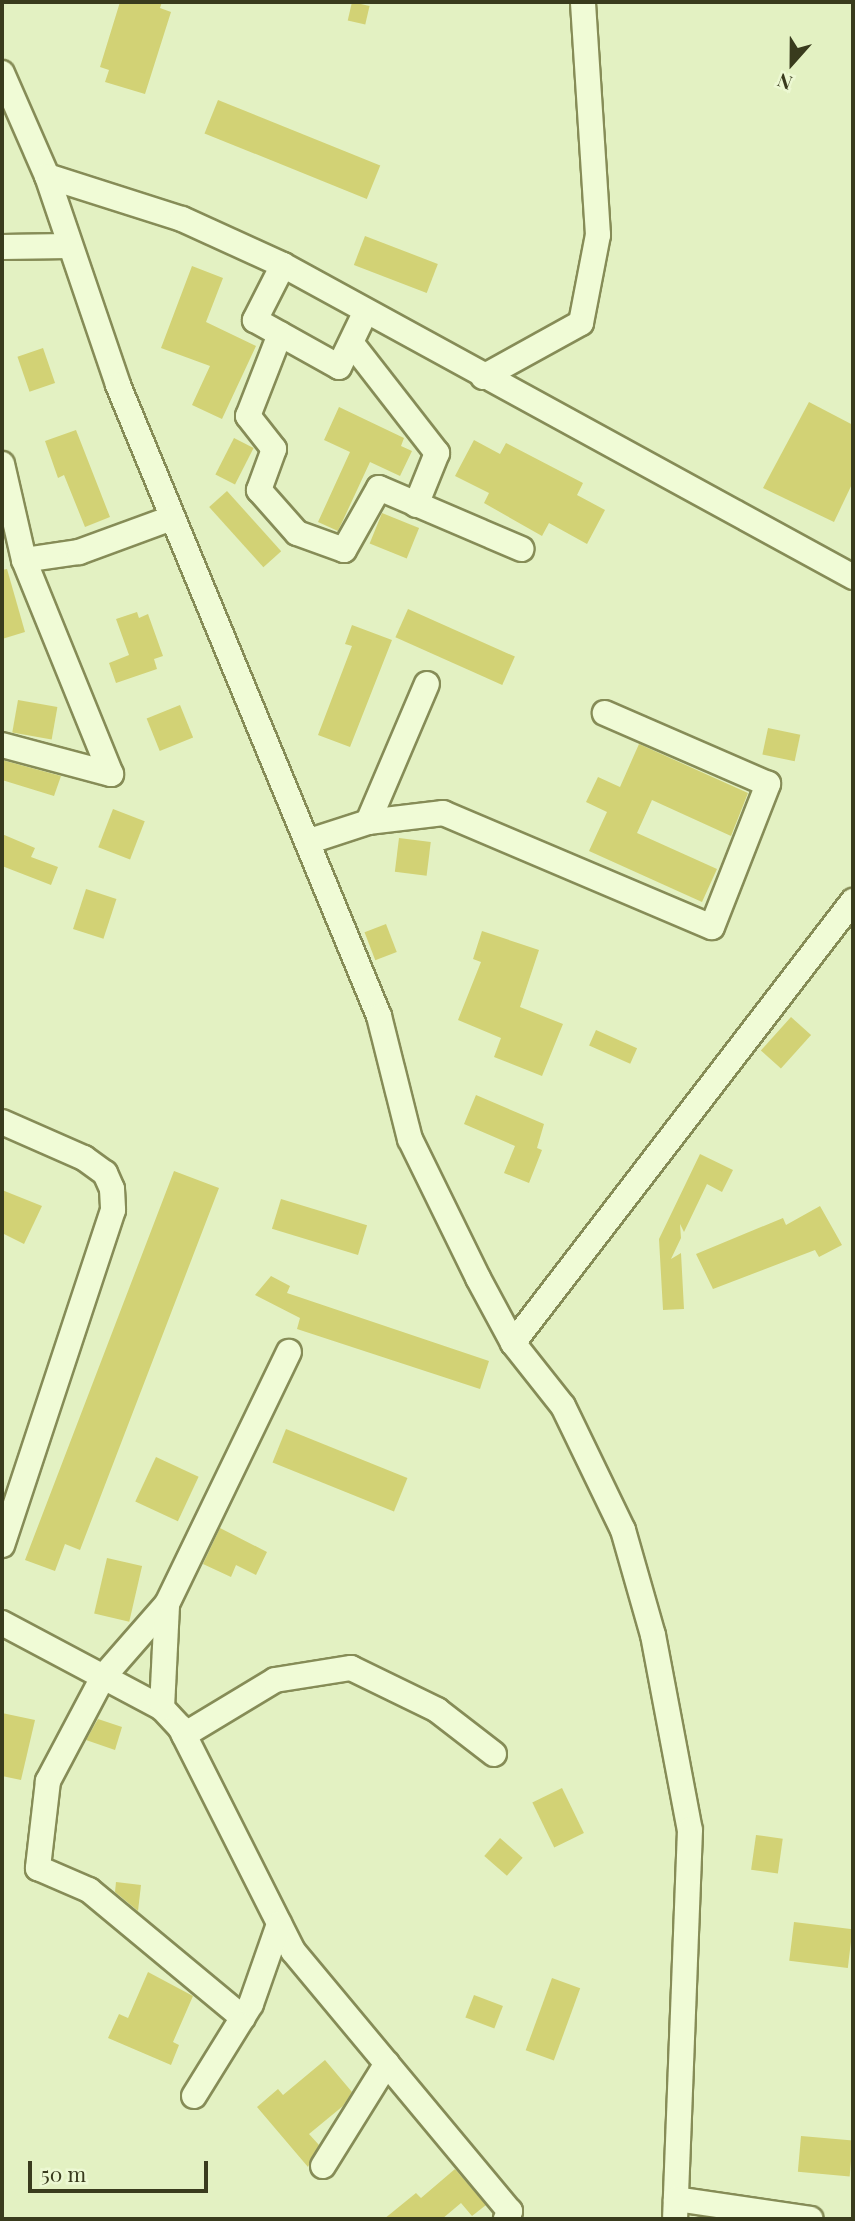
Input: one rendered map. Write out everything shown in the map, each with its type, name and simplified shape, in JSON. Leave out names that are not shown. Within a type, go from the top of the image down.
[{"type":"street","points":[[483,377],[581,323],[598,235],[583,2]]},
{"type":"street","points":[[2,73],[47,176],[69,246],[172,518],[262,741],[310,842],[379,1016],[410,1139],[513,1343],[563,1406],[623,1530],[653,1635],[690,1830],[676,2209],[811,2219]]},
{"type":"street","points":[[47,176],[182,219],[283,265],[483,377],[853,577]]},
{"type":"street","points":[[2,247],[69,246]]},
{"type":"street","points":[[283,265],[255,320],[339,367],[353,345],[366,311]]},
{"type":"street","points":[[280,334],[248,416],[274,449],[259,490],[297,533],[344,550],[379,488],[521,549]]},
{"type":"street","points":[[353,345],[437,453],[416,505]]},
{"type":"street","points":[[2,464],[7,510],[24,560],[111,774],[2,745]]},
{"type":"street","points":[[24,560],[79,552],[172,518]]},
{"type":"street","points":[[368,822],[427,684]]},
{"type":"street","points":[[310,842],[368,822],[443,813],[712,927],[768,784],[606,713]]},
{"type":"street","points":[[513,1343],[850,910]]},
{"type":"street","points":[[2,1122],[84,1158],[105,1173],[112,1189],[113,1210],[2,1545]]},
{"type":"street","points":[[243,2018],[89,1890],[37,1868],[48,1781],[103,1677],[167,1604],[289,1352]]},
{"type":"street","points":[[162,1708],[167,1604]]},
{"type":"street","points":[[2,1623],[162,1708],[184,1735],[293,1951],[510,2211],[506,2219]]},
{"type":"street","points":[[184,1735],[275,1680],[351,1668],[437,1710],[494,1754]]},
{"type":"street","points":[[194,2096],[243,2018],[279,1924]]},
{"type":"street","points":[[323,2166],[387,2063]]},
{"type":"building","points":[[120,2],[162,2],[160,8],[171,12],[145,94],[105,82],[109,70],[100,67]]},
{"type":"building","points":[[352,2],[370,6],[365,25],[348,21]]},
{"type":"building","points":[[218,100],[380,166],[367,199],[205,133]]},
{"type":"building","points":[[365,236],[438,264],[427,293],[354,265]]},
{"type":"building","points":[[192,266],[223,278],[206,322],[256,346],[222,419],[192,405],[210,366],[161,348]]},
{"type":"building","points":[[43,348],[55,383],[30,392],[17,357]]},
{"type":"building","points":[[809,402],[853,425],[853,482],[834,522],[763,488]]},
{"type":"building","points":[[339,407],[404,438],[401,446],[412,451],[400,476],[370,462],[338,531],[318,522],[350,452],[324,440]]},
{"type":"building","points":[[76,430],[110,517],[85,527],[64,475],[58,478],[45,441]]},
{"type":"building","points":[[234,438],[254,448],[235,485],[215,475]]},
{"type":"building","points":[[474,440],[500,454],[506,443],[583,483],[577,495],[605,510],[587,544],[549,523],[542,536],[484,503],[489,493],[455,476]]},
{"type":"building","points":[[227,491],[281,551],[263,567],[209,507]]},
{"type":"building","points":[[382,513],[419,528],[407,559],[370,544]]},
{"type":"building","points":[[7,569],[25,632],[2,639],[2,570]]},
{"type":"building","points":[[408,609],[515,657],[502,685],[395,637]]},
{"type":"building","points":[[137,612],[139,618],[148,614],[163,656],[154,659],[157,669],[116,683],[109,663],[129,655],[116,619]]},
{"type":"building","points":[[352,625],[392,640],[350,747],[318,735],[352,646],[345,644]]},
{"type":"building","points":[[18,700],[57,707],[52,739],[12,732]]},
{"type":"building","points":[[180,705],[193,737],[160,751],[147,718]]},
{"type":"building","points":[[768,728],[800,735],[795,761],[762,754]]},
{"type":"building","points":[[639,744],[748,793],[731,836],[652,800],[637,833],[717,869],[702,902],[589,851],[607,812],[586,802],[598,777],[620,787]]},
{"type":"building","points":[[2,760],[61,776],[54,796],[2,780]]},
{"type":"building","points":[[113,809],[145,821],[130,859],[98,847]]},
{"type":"building","points":[[2,834],[35,848],[31,857],[58,867],[51,885],[2,866]]},
{"type":"building","points":[[399,838],[431,842],[427,876],[395,872]]},
{"type":"building","points":[[86,889],[116,899],[103,939],[73,929]]},
{"type":"building","points":[[386,924],[397,952],[375,960],[365,932]]},
{"type":"building","points":[[482,931],[539,950],[520,1007],[563,1024],[542,1076],[494,1057],[501,1038],[458,1020],[481,962],[473,959]]},
{"type":"building","points":[[791,1017],[811,1035],[781,1069],[761,1050]]},
{"type":"building","points":[[596,1030],[637,1048],[630,1064],[589,1046]]},
{"type":"building","points":[[476,1095],[544,1124],[537,1148],[542,1150],[529,1183],[504,1173],[515,1146],[464,1124]]},
{"type":"building","points":[[700,1154],[733,1170],[722,1192],[707,1184],[684,1232],[680,1224],[681,1238],[671,1259],[681,1253],[684,1309],[663,1310],[659,1239]]},
{"type":"building","points":[[174,1171],[219,1188],[80,1550],[65,1544],[55,1571],[25,1560]]},
{"type":"building","points":[[2,1190],[42,1206],[24,1244],[2,1233]]},
{"type":"building","points":[[281,1199],[367,1225],[358,1255],[272,1229]]},
{"type":"building","points":[[820,1206],[842,1245],[819,1257],[815,1250],[713,1289],[696,1254],[783,1218],[786,1225]]},
{"type":"building","points":[[271,1276],[290,1286],[287,1293],[489,1361],[480,1389],[297,1329],[300,1318],[255,1295]]},
{"type":"building","points":[[286,1429],[407,1478],[394,1511],[273,1462]]},
{"type":"building","points":[[156,1457],[199,1477],[178,1521],[135,1501]]},
{"type":"building","points":[[220,1528],[267,1552],[256,1575],[236,1565],[231,1577],[203,1564]]},
{"type":"building","points":[[107,1558],[142,1566],[129,1622],[94,1614]]},
{"type":"building","points":[[2,1713],[35,1720],[21,1780],[2,1776]]},
{"type":"building","points":[[98,1719],[122,1727],[115,1750],[86,1740]]},
{"type":"building","points":[[562,1788],[584,1833],[554,1847],[532,1802]]},
{"type":"building","points":[[756,1835],[783,1839],[778,1873],[751,1870]]},
{"type":"building","points":[[500,1838],[523,1858],[507,1876],[484,1856]]},
{"type":"building","points":[[116,1882],[141,1885],[138,1911],[115,1892]]},
{"type":"building","points":[[794,1922],[853,1929],[848,1968],[789,1961]]},
{"type":"building","points":[[148,1972],[193,1996],[173,2042],[179,2045],[171,2065],[108,2038],[119,2014],[128,2018]]},
{"type":"building","points":[[552,1978],[580,1988],[554,2061],[526,2050]]},
{"type":"building","points":[[474,1995],[503,2006],[494,2029],[465,2017]]},
{"type":"building","points":[[325,2060],[352,2092],[343,2106],[309,2134],[319,2145],[308,2167],[257,2107],[278,2089],[283,2095]]},
{"type":"building","points":[[801,2136],[853,2141],[850,2176],[798,2172]]},
{"type":"building","points":[[455,2169],[486,2205],[472,2216],[461,2203],[442,2219],[384,2219],[416,2193],[421,2198]]}]
